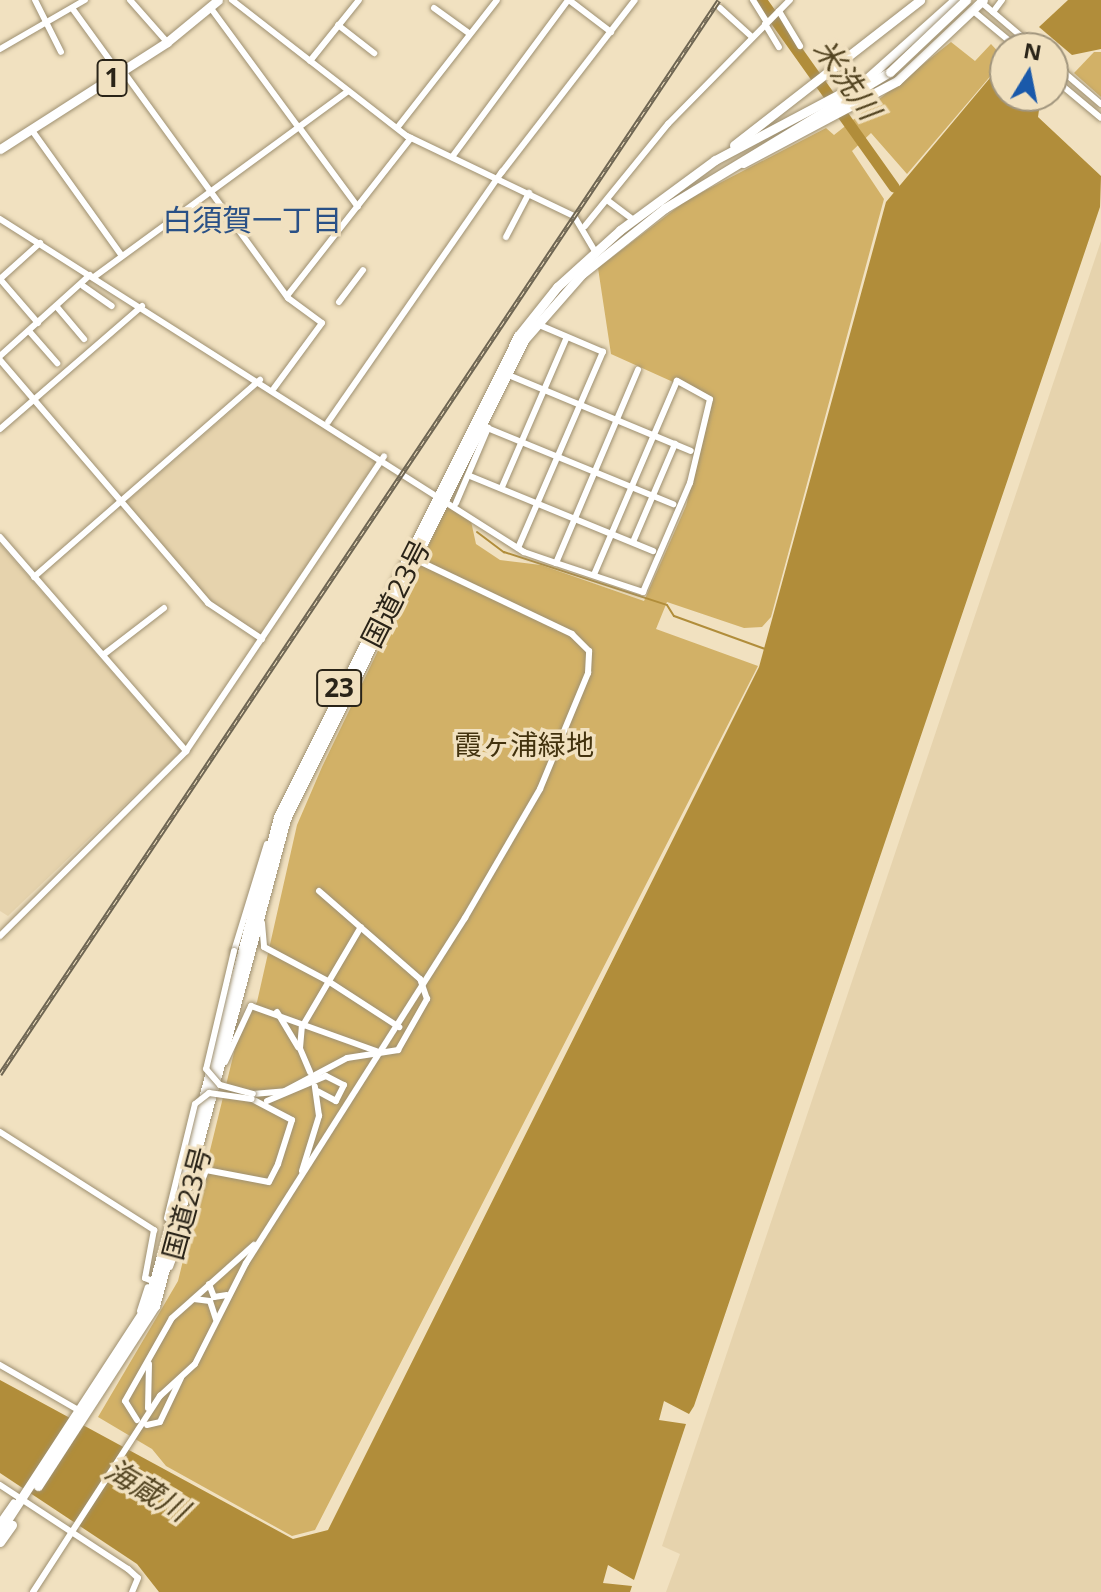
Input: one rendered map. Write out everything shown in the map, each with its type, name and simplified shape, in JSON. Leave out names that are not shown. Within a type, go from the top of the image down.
[{"type":"highway","points":[[715,160],[920,0]]},
{"type":"highway","name":"国道23号","points":[[887,69],[955,0]]},
{"type":"highway","name":"国道23号","points":[[82,1415],[135,1346],[170,1267],[270,872],[295,794],[413,558],[440,492],[484,426],[506,373],[536,323],[597,255],[684,194],[846,101],[966,0]]},
{"type":"highway","points":[[846,101],[897,81],[982,1]]},
{"type":"highway","name":"1","points":[[0,149],[167,42],[214,4]]},
{"type":"highway","name":"国道23号","points":[[0,1531],[116,1361],[164,1260],[278,817],[518,336],[634,220],[715,160],[824,113]]},
{"type":"highway","name":"国道23号","points":[[0,1542],[24,1499]]},
{"type":"street","points":[[35,0],[61,52]]},
{"type":"street","points":[[130,0],[167,42]]},
{"type":"street","points":[[232,0],[411,138],[529,193],[585,226],[597,255]]},
{"type":"street","points":[[397,128],[497,0]]},
{"type":"street","points":[[452,157],[568,0],[611,32]]},
{"type":"street","points":[[328,422],[501,179],[635,0]]},
{"type":"street","points":[[753,0],[779,47]]},
{"type":"street","points":[[774,0],[800,46]]},
{"type":"street","points":[[585,226],[752,37],[790,0]]},
{"type":"street","points":[[993,12],[1002,0]]},
{"type":"street","points":[[0,49],[81,1]]},
{"type":"street","points":[[982,1],[1016,32]]},
{"type":"street","points":[[310,61],[354,2]]},
{"type":"street","points":[[214,4],[298,127],[358,207]]},
{"type":"street","points":[[72,8],[287,296],[322,323],[274,388]]},
{"type":"street","points":[[434,8],[470,34]]},
{"type":"street","points":[[720,8],[752,37]]},
{"type":"street","points":[[972,10],[999,32]]},
{"type":"street","points":[[338,25],[374,53]]},
{"type":"street","points":[[1069,77],[1101,104]]},
{"type":"street","points":[[262,639],[208,603],[0,358],[92,276],[348,91]]},
{"type":"street","points":[[1069,91],[1101,118]]},
{"type":"street","points":[[31,129],[122,256]]},
{"type":"street","points":[[287,296],[411,138]]},
{"type":"street","points":[[506,237],[529,193]]},
{"type":"street","points":[[607,200],[634,220]]},
{"type":"street","points":[[0,219],[384,456],[518,548],[556,563],[643,592],[690,483],[710,399],[677,381],[594,575]]},
{"type":"street","points":[[38,323],[0,279],[40,243]]},
{"type":"street","points":[[339,302],[363,270]]},
{"type":"street","points":[[83,286],[112,306]]},
{"type":"street","points":[[0,429],[142,306]]},
{"type":"street","points":[[57,307],[84,339]]},
{"type":"street","points":[[518,548],[603,352],[536,323]]},
{"type":"street","points":[[29,331],[57,363]]},
{"type":"street","points":[[502,487],[567,337]]},
{"type":"street","points":[[556,563],[638,370]]},
{"type":"street","points":[[506,373],[691,451]]},
{"type":"street","points":[[34,577],[260,380]]},
{"type":"street","points":[[456,503],[470,476],[484,426],[673,504]]},
{"type":"street","points":[[633,542],[675,444]]},
{"type":"street","points":[[0,936],[186,751],[384,456]]},
{"type":"street","points":[[470,476],[653,551]]},
{"type":"street","points":[[0,537],[186,751]]},
{"type":"street","points":[[147,1425],[160,1422],[182,1375],[265,1234],[399,1027],[540,789],[591,658],[572,634],[413,558]]},
{"type":"street","points":[[103,655],[164,608]]},
{"type":"street","points":[[170,1267],[206,1170],[269,1182],[292,1120],[252,1097],[220,1085],[206,1069],[234,951],[278,817]]},
{"type":"street","points":[[270,872],[262,945],[328,981],[399,1027]]},
{"type":"street","points":[[252,1097],[278,1094],[347,1058],[402,1047],[427,999],[424,984],[319,891]]},
{"type":"street","points":[[302,1054],[305,1021],[361,927]]},
{"type":"street","points":[[212,1101],[243,1011],[276,1010],[383,1052]]},
{"type":"street","points":[[276,1010],[310,1072]]},
{"type":"street","points":[[116,1361],[150,1280],[195,1104],[209,1093],[284,1097],[326,1076],[344,1085],[336,1101],[316,1089],[317,1123],[284,1206]]},
{"type":"street","points":[[0,1132],[147,1230],[145,1278],[150,1280]]},
{"type":"street","points":[[137,1420],[125,1401],[191,1300],[265,1234]]},
{"type":"street","points":[[210,1283],[214,1297],[230,1293]]},
{"type":"street","points":[[191,1300],[210,1301],[216,1321]]},
{"type":"street","points":[[137,1429],[151,1398],[151,1359]]},
{"type":"street","points":[[0,1365],[82,1415]]},
{"type":"street","points":[[33,1592],[137,1429],[182,1375]]},
{"type":"street","points":[[0,1485],[135,1575],[132,1592]]},
{"type":"street","points":[[0,1522],[24,1499]]},
{"type":"shaded area","points":[[1101,241],[1101,1592],[666,1592],[680,1554],[662,1546]]},
{"type":"shaded area","points":[[260,386],[380,460],[260,636],[209,601],[126,502]]},
{"type":"shaded area","points":[[0,544],[181,751],[8,916],[0,911]]},
{"type":"green space","name":"霞ヶ浦緑地","points":[[951,42],[975,61],[989,46],[989,78],[907,174],[871,133],[852,151],[884,199],[771,617],[762,627],[744,628],[667,602],[656,629],[758,666],[315,1530],[292,1536],[166,1466],[152,1449],[98,1417],[178,1281],[240,1028],[257,1002],[297,825],[447,507],[471,521],[476,544],[500,560],[541,565],[644,601],[686,506],[713,400],[611,354],[598,268],[687,200],[826,128],[834,135]]},
{"type":"green space","points":[[1094,52],[1101,52],[1101,97],[1074,73]]},
{"type":"water","points":[[1068,0],[1101,0],[1101,49],[1072,55],[1069,52],[1069,32],[1045,32],[1039,27]]},
{"type":"water","name":"海蔵川","points":[[989,79],[989,112],[1039,112],[1038,117],[1101,176],[1100,207],[694,1406],[689,1414],[664,1401],[659,1420],[686,1424],[634,1580],[608,1565],[603,1583],[632,1586],[630,1592],[159,1592],[137,1564],[0,1473],[0,1380],[293,1539],[328,1530],[759,667],[886,202]]},
{"type":"waterway","name":"米洗川","points":[[761,0],[894,187]]},
{"type":"waterway","points":[[477,532],[504,552],[667,605],[674,616],[765,649]]},
{"type":"railway","points":[[0,1074],[719,0]]},
{"type":"district","name":"白須賀一丁目","points":[[252,220]]}]
